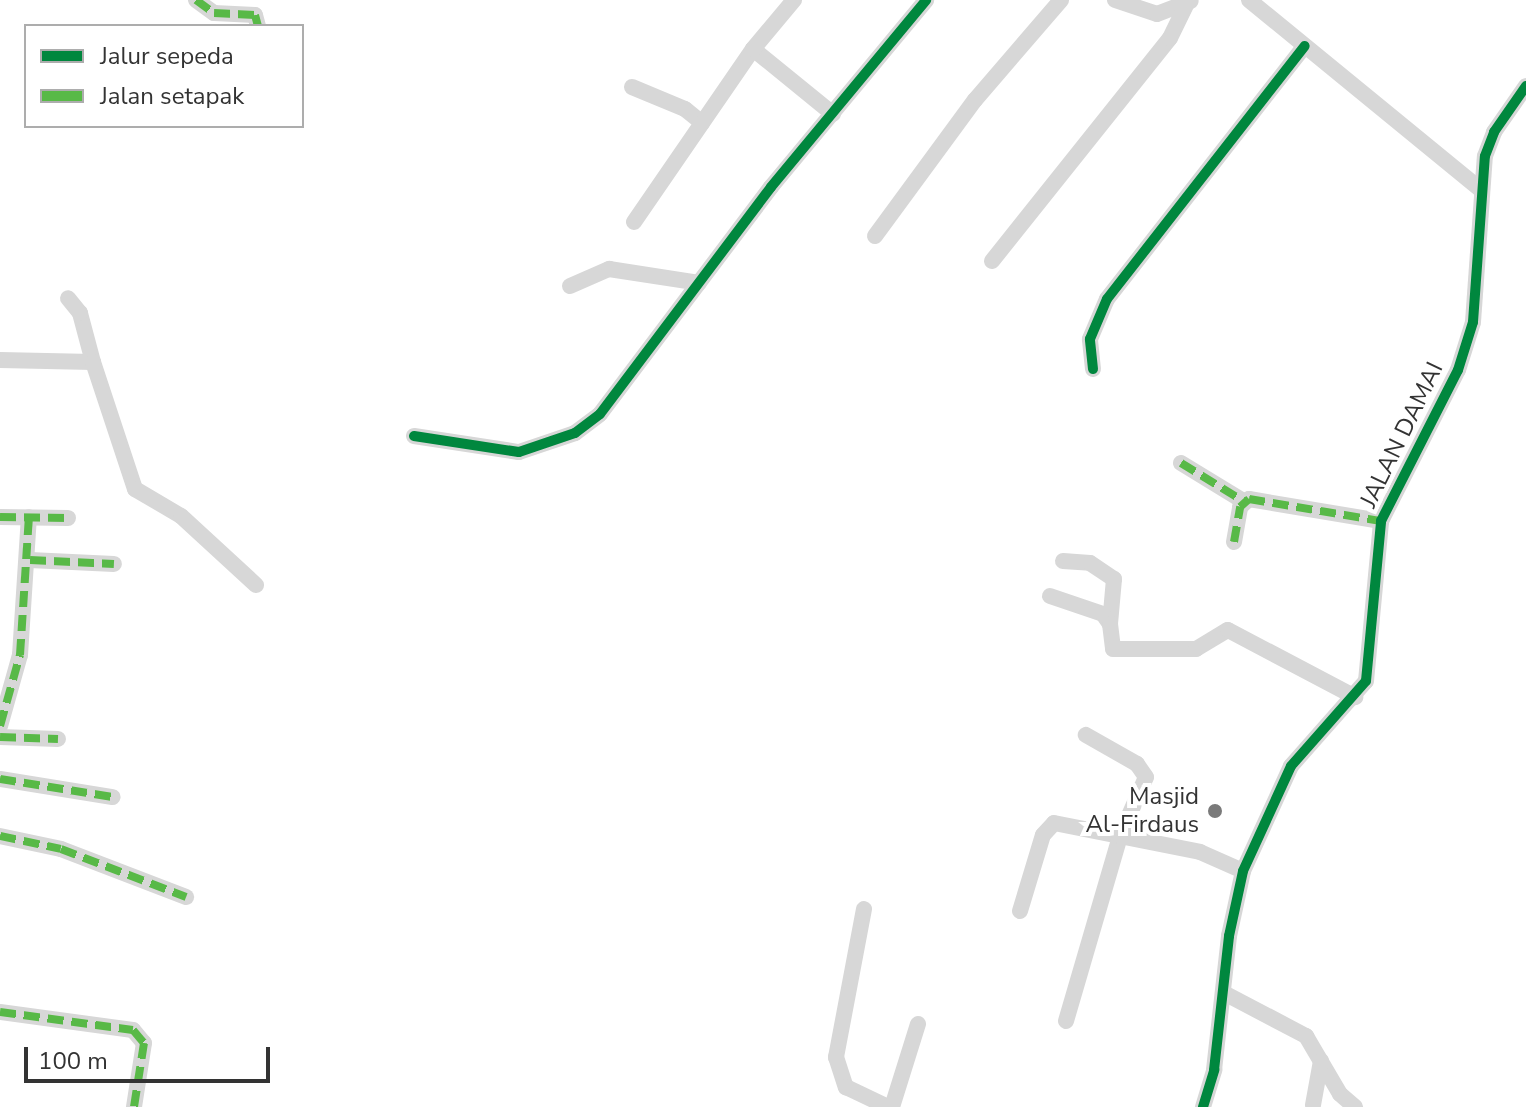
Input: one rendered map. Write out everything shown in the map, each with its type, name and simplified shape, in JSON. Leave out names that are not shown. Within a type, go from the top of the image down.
[{"type":"street","points":[[196,0],[214,13],[249,12],[257,24]]},
{"type":"street","points":[[634,222],[753,49],[794,0]]},
{"type":"street","points":[[414,436],[519,452],[575,433],[600,414],[699,283],[926,0]]},
{"type":"street","points":[[875,236],[975,100],[1061,0]]},
{"type":"street","points":[[1115,0],[1137,11],[1157,14],[1189,3]]},
{"type":"street","points":[[1249,0],[1481,190]]},
{"type":"street","points":[[992,261],[1161,50],[1189,3]]},
{"type":"street","points":[[1093,369],[1090,339],[1107,299],[1305,46]]},
{"type":"street","points":[[753,49],[833,114]]},
{"type":"street","name":"JALAN DAMAI","points":[[1203,1107],[1214,1070],[1229,936],[1243,871],[1291,766],[1355,697],[1369,668],[1381,521],[1442,406],[1473,322],[1481,190],[1494,132],[1526,86]]},
{"type":"street","points":[[632,87],[685,109],[702,123]]},
{"type":"street","points":[[570,286],[609,269],[699,283]]},
{"type":"street","points":[[68,298],[80,313],[135,489],[181,516],[256,585]]},
{"type":"street","points":[[0,360],[93,362]]},
{"type":"street","points":[[1181,463],[1245,502],[1381,521]]},
{"type":"street","points":[[1234,542],[1245,502]]},
{"type":"street","points":[[0,517],[68,518]]},
{"type":"street","points":[[0,726],[20,655],[30,560],[29,517]]},
{"type":"street","points":[[30,560],[114,564]]},
{"type":"street","points":[[1063,561],[1090,563],[1114,579],[1110,644],[1121,652],[1196,649],[1219,633],[1237,632],[1355,697]]},
{"type":"street","points":[[1050,596],[1103,614],[1110,624]]},
{"type":"street","points":[[1066,1021],[1120,836],[1146,777],[1144,770],[1086,735]]},
{"type":"street","points":[[0,737],[58,739]]},
{"type":"street","points":[[0,779],[113,797]]},
{"type":"street","points":[[1020,911],[1047,826],[1054,823],[1200,852],[1243,871]]},
{"type":"street","points":[[0,836],[61,849],[186,897]]},
{"type":"street","points":[[864,909],[836,1057],[846,1087],[890,1107],[918,1024]]},
{"type":"street","points":[[1224,993],[1306,1036],[1340,1094],[1355,1107]]},
{"type":"street","points":[[0,1012],[133,1030],[144,1043],[134,1107]]},
{"type":"street","points":[[1313,1105],[1321,1061]]},
{"type":"marked path","points":[[196,0],[214,13],[255,15],[257,24]]},
{"type":"marked path","points":[[1181,463],[1245,502]]},
{"type":"marked path","points":[[1234,542],[1240,507],[1249,499],[1381,521]]},
{"type":"marked path","points":[[0,517],[68,518]]},
{"type":"marked path","points":[[0,726],[20,655],[29,517]]},
{"type":"marked path","points":[[30,560],[114,564]]},
{"type":"marked path","points":[[0,737],[58,739]]},
{"type":"marked path","points":[[0,779],[113,797]]},
{"type":"marked path","points":[[0,836],[61,849],[186,897]]},
{"type":"marked path","points":[[0,1012],[133,1030],[144,1043],[134,1107]]},
{"type":"cycle path","points":[[414,436],[519,452],[575,433],[600,414],[771,187],[926,0]]},
{"type":"cycle path","points":[[1093,369],[1090,339],[1107,299],[1305,46]]},
{"type":"cycle path","points":[[1203,1107],[1214,1070],[1229,936],[1243,871],[1291,766],[1366,681],[1381,521],[1458,370],[1473,322],[1485,156],[1494,132],[1526,86]]},
{"type":"place","name":"Masjid Al-Firdaus","points":[[1215,811]]}]
